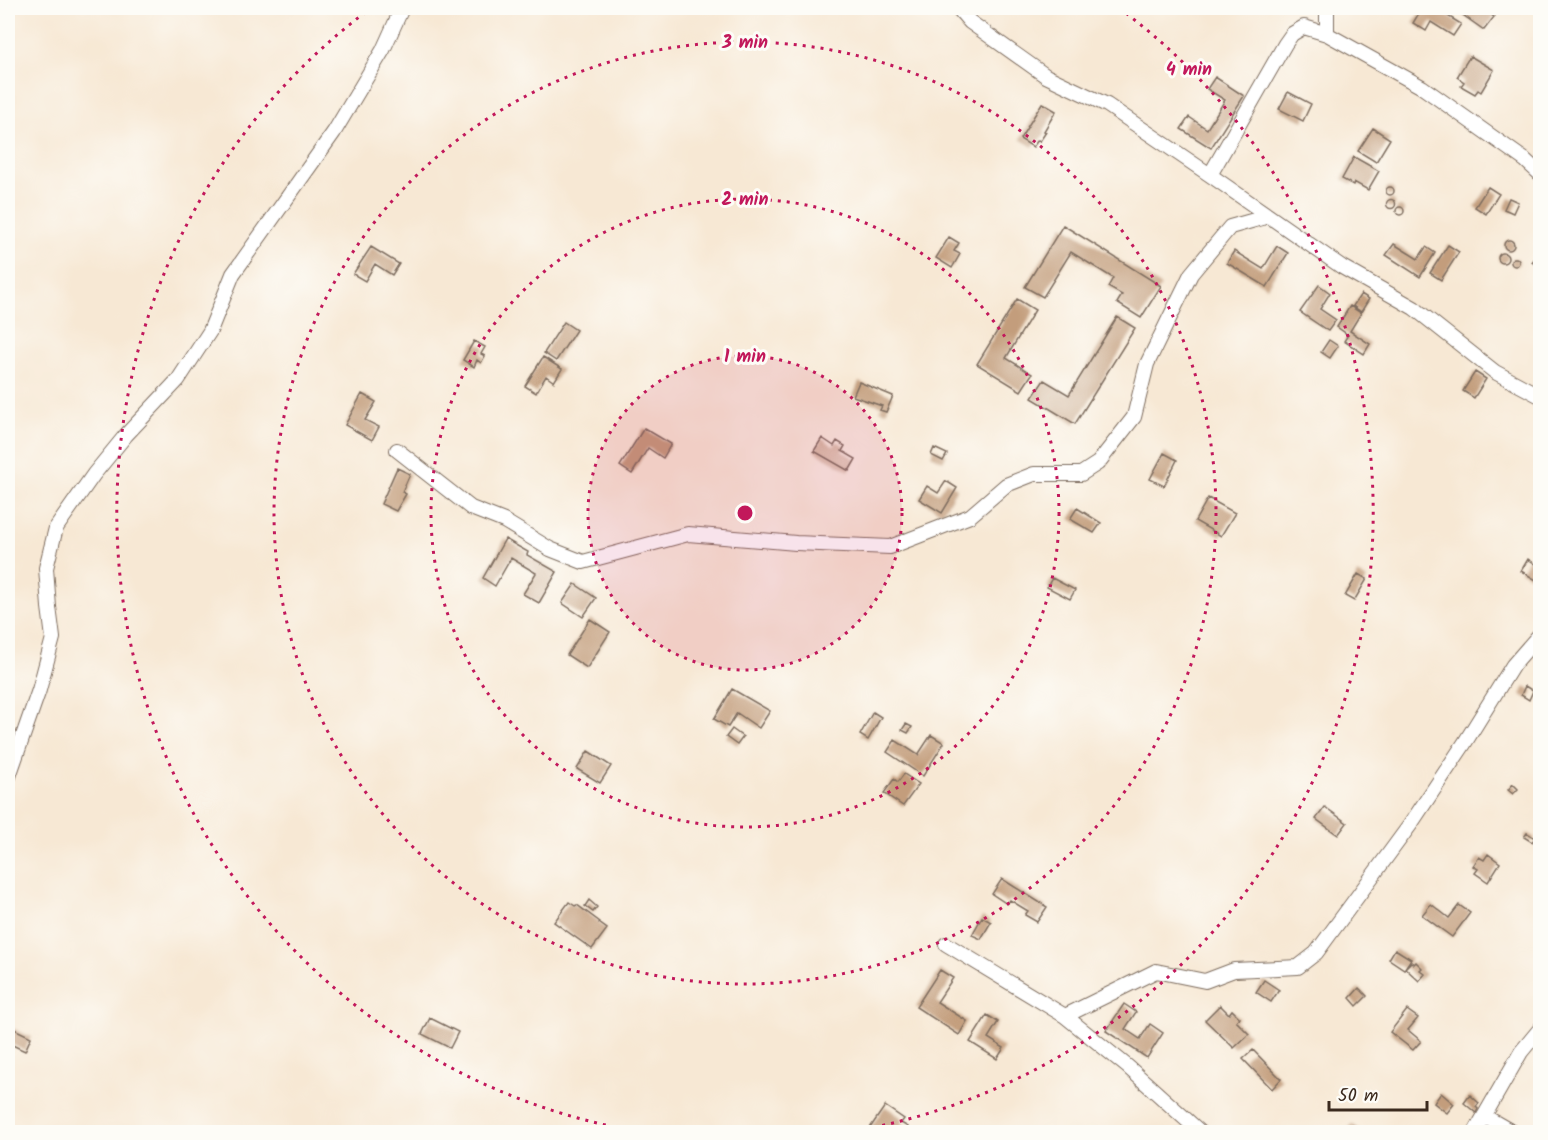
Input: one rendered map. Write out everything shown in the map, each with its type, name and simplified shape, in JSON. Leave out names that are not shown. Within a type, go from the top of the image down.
[{"type":"street","points":[[8,779],[39,690],[53,638],[46,568],[56,528],[94,474],[126,435],[178,380],[210,331],[234,274],[334,132],[383,50],[402,8]]},
{"type":"street","points":[[958,8],[970,22],[1046,76],[1107,105],[1342,267],[1414,308],[1495,372],[1540,396]]},
{"type":"street","points":[[1327,8],[1327,34]]},
{"type":"street","points":[[1210,175],[1292,34],[1305,27],[1327,34],[1422,87],[1525,160],[1540,174]]},
{"type":"street","points":[[397,450],[471,508],[504,520],[550,549],[583,562],[688,534],[796,543],[890,547],[970,516],[1006,486],[1034,474],[1081,474],[1098,463],[1134,417],[1147,364],[1191,274],[1230,227],[1269,216]]},
{"type":"street","points":[[1065,1016],[1156,971],[1205,981],[1234,970],[1298,967],[1316,953],[1410,825],[1513,665],[1540,634]]},
{"type":"street","points":[[946,944],[1065,1016],[1128,1067],[1200,1132]]},
{"type":"street","points":[[1475,1132],[1521,1052],[1540,1029]]},
{"type":"street","points":[[1484,1116],[1512,1132]]},
{"type":"building","points":[[1422,8],[1435,8],[1461,24],[1453,36],[1431,22],[1426,31],[1413,23]]},
{"type":"building","points":[[1453,8],[1476,8],[1481,11],[1482,8],[1494,17],[1484,30]]},
{"type":"building","points":[[1470,56],[1494,70],[1481,92],[1478,90],[1475,94],[1461,86],[1464,82],[1457,77]]},
{"type":"building","points":[[1215,77],[1244,96],[1211,148],[1181,129],[1189,117],[1207,129],[1225,100],[1207,89]]},
{"type":"building","points":[[1288,92],[1311,104],[1303,121],[1279,109]]},
{"type":"building","points":[[1042,103],[1056,111],[1044,131],[1046,132],[1033,147],[1020,139]]},
{"type":"building","points":[[1373,128],[1390,139],[1376,162],[1358,151]]},
{"type":"building","points":[[1354,157],[1379,171],[1368,190],[1354,182],[1353,185],[1342,179]]},
{"type":"building","points":[[1390,187],[1394,191],[1390,195],[1386,191]]},
{"type":"building","points":[[1488,187],[1499,194],[1486,214],[1475,207]]},
{"type":"building","points":[[1509,198],[1518,202],[1513,213],[1504,209]]},
{"type":"building","points":[[1391,200],[1395,204],[1391,208],[1387,204]]},
{"type":"building","points":[[1400,207],[1404,211],[1400,215],[1396,211]]},
{"type":"building","points":[[1063,225],[1161,286],[1141,318],[1117,303],[1122,295],[1108,287],[1113,278],[1071,252],[1043,297],[1025,287]]},
{"type":"building","points":[[949,237],[959,243],[954,251],[960,254],[952,268],[936,258]]},
{"type":"building","points":[[1509,240],[1514,245],[1509,250],[1504,245]]},
{"type":"building","points":[[1394,244],[1418,259],[1426,247],[1435,253],[1420,277],[1386,255]]},
{"type":"building","points":[[1448,245],[1459,252],[1441,280],[1430,273]]},
{"type":"building","points":[[1277,246],[1288,253],[1267,287],[1227,263],[1234,251],[1263,269]]},
{"type":"building","points":[[371,247],[399,264],[392,275],[375,264],[365,281],[353,274]]},
{"type":"building","points":[[1540,251],[1540,268],[1532,262]]},
{"type":"building","points":[[1503,253],[1507,254],[1507,262],[1503,263],[1499,262],[1498,258],[1499,254]]},
{"type":"building","points":[[1515,258],[1519,262],[1515,266],[1511,262]]},
{"type":"building","points":[[1319,285],[1330,293],[1320,309],[1336,320],[1328,331],[1300,312]]},
{"type":"building","points":[[1361,294],[1369,299],[1361,312],[1353,306]]},
{"type":"building","points":[[1017,299],[1035,310],[1006,358],[1032,374],[1021,391],[977,364]]},
{"type":"building","points":[[1350,306],[1361,313],[1350,331],[1370,344],[1364,354],[1344,341],[1348,335],[1337,327]]},
{"type":"building","points":[[1117,317],[1135,328],[1075,424],[1032,398],[1044,380],[1069,395]]},
{"type":"building","points":[[564,322],[576,330],[556,361],[544,353]]},
{"type":"building","points":[[1329,340],[1338,346],[1330,358],[1321,352]]},
{"type":"building","points":[[474,341],[485,347],[481,354],[485,356],[481,363],[477,360],[474,367],[463,360]]},
{"type":"building","points":[[543,357],[562,369],[554,382],[546,376],[536,393],[525,386]]},
{"type":"building","points":[[1475,372],[1486,379],[1474,398],[1463,391]]},
{"type":"building","points":[[859,382],[893,396],[886,412],[880,410],[882,406],[853,396]]},
{"type":"building","points":[[362,394],[376,402],[365,420],[379,427],[372,440],[345,425]]},
{"type":"building","points":[[644,428],[671,444],[663,458],[648,448],[632,474],[620,466]]},
{"type":"building","points":[[822,438],[834,446],[837,441],[845,446],[842,451],[856,459],[849,471],[814,451]]},
{"type":"building","points":[[934,448],[947,454],[943,461],[931,455]]},
{"type":"building","points":[[1164,453],[1177,460],[1164,486],[1150,479]]},
{"type":"building","points":[[397,468],[410,474],[402,492],[406,494],[396,511],[381,504]]},
{"type":"building","points":[[1540,478],[1540,491],[1534,486]]},
{"type":"building","points":[[946,481],[957,488],[942,513],[919,499],[927,486],[938,493]]},
{"type":"building","points":[[1208,498],[1235,513],[1221,536],[1195,521]]},
{"type":"building","points":[[1077,508],[1101,523],[1094,533],[1070,519]]},
{"type":"building","points":[[505,539],[557,572],[539,603],[523,594],[536,573],[511,558],[495,586],[483,578]]},
{"type":"building","points":[[1528,559],[1540,567],[1536,580],[1521,571]]},
{"type":"building","points":[[1358,574],[1367,579],[1354,601],[1345,596]]},
{"type":"building","points":[[1052,578],[1075,590],[1070,599],[1047,587]]},
{"type":"building","points":[[575,584],[596,598],[583,617],[562,603]]},
{"type":"building","points":[[590,619],[610,632],[587,668],[567,655]]},
{"type":"building","points":[[1525,686],[1533,691],[1529,700],[1521,695]]},
{"type":"building","points":[[732,689],[770,711],[759,728],[737,713],[728,727],[714,719]]},
{"type":"building","points":[[873,712],[881,717],[868,740],[860,735]]},
{"type":"building","points":[[906,724],[912,727],[908,733],[902,730]]},
{"type":"building","points":[[732,729],[743,737],[737,745],[726,737]]},
{"type":"building","points":[[931,735],[944,743],[923,776],[887,752],[895,740],[918,755]]},
{"type":"building","points":[[588,751],[611,766],[600,783],[577,769]]},
{"type":"building","points":[[904,774],[919,784],[903,806],[884,793],[894,779],[898,782]]},
{"type":"building","points":[[1513,784],[1518,789],[1513,794],[1508,790]]},
{"type":"building","points":[[1325,807],[1347,823],[1338,835],[1316,819]]},
{"type":"building","points":[[1527,833],[1535,838],[1532,842],[1524,837]]},
{"type":"building","points":[[1488,854],[1500,863],[1488,882],[1475,873],[1478,869],[1473,866],[1479,857],[1484,860]]},
{"type":"building","points":[[1002,879],[1047,907],[1037,922],[1025,915],[1028,911],[1010,900],[1007,904],[992,894]]},
{"type":"building","points":[[589,900],[597,907],[593,912],[585,906]]},
{"type":"building","points":[[569,902],[577,905],[607,929],[592,949],[554,922]]},
{"type":"building","points":[[1431,904],[1449,918],[1459,905],[1470,913],[1452,937],[1422,915]]},
{"type":"building","points":[[982,917],[991,922],[981,939],[972,935]]},
{"type":"building","points":[[1395,949],[1411,959],[1404,969],[1389,959]]},
{"type":"building","points":[[1411,962],[1414,964],[1416,962],[1425,974],[1419,981],[1405,968]]},
{"type":"building","points":[[940,970],[953,978],[937,1002],[967,1021],[959,1035],[916,1007]]},
{"type":"building","points":[[1264,980],[1279,990],[1271,1002],[1256,992]]},
{"type":"building","points":[[1359,988],[1367,996],[1357,1006],[1350,998]]},
{"type":"building","points":[[1124,1004],[1136,1012],[1125,1029],[1140,1039],[1150,1024],[1163,1033],[1147,1058],[1106,1031]]},
{"type":"building","points":[[1220,1005],[1229,1014],[1232,1010],[1240,1018],[1236,1021],[1249,1034],[1234,1048],[1205,1020]]},
{"type":"building","points":[[1407,1010],[1418,1018],[1408,1030],[1421,1041],[1413,1050],[1390,1032]]},
{"type":"building","points":[[987,1015],[998,1022],[988,1038],[1004,1048],[997,1059],[970,1042]]},
{"type":"building","points":[[430,1018],[458,1032],[450,1048],[422,1034]]},
{"type":"building","points":[[8,1026],[31,1037],[25,1051],[8,1043]]},
{"type":"building","points":[[1253,1050],[1281,1079],[1272,1089],[1243,1059]]},
{"type":"building","points":[[1441,1093],[1454,1104],[1447,1113],[1434,1103]]},
{"type":"building","points":[[1470,1095],[1479,1103],[1476,1113],[1464,1103]]},
{"type":"building","points":[[885,1106],[904,1119],[901,1123],[908,1127],[904,1132],[877,1132],[870,1128]]},
{"type":"building","points":[[1352,1124],[1362,1131],[1346,1132]]}]
